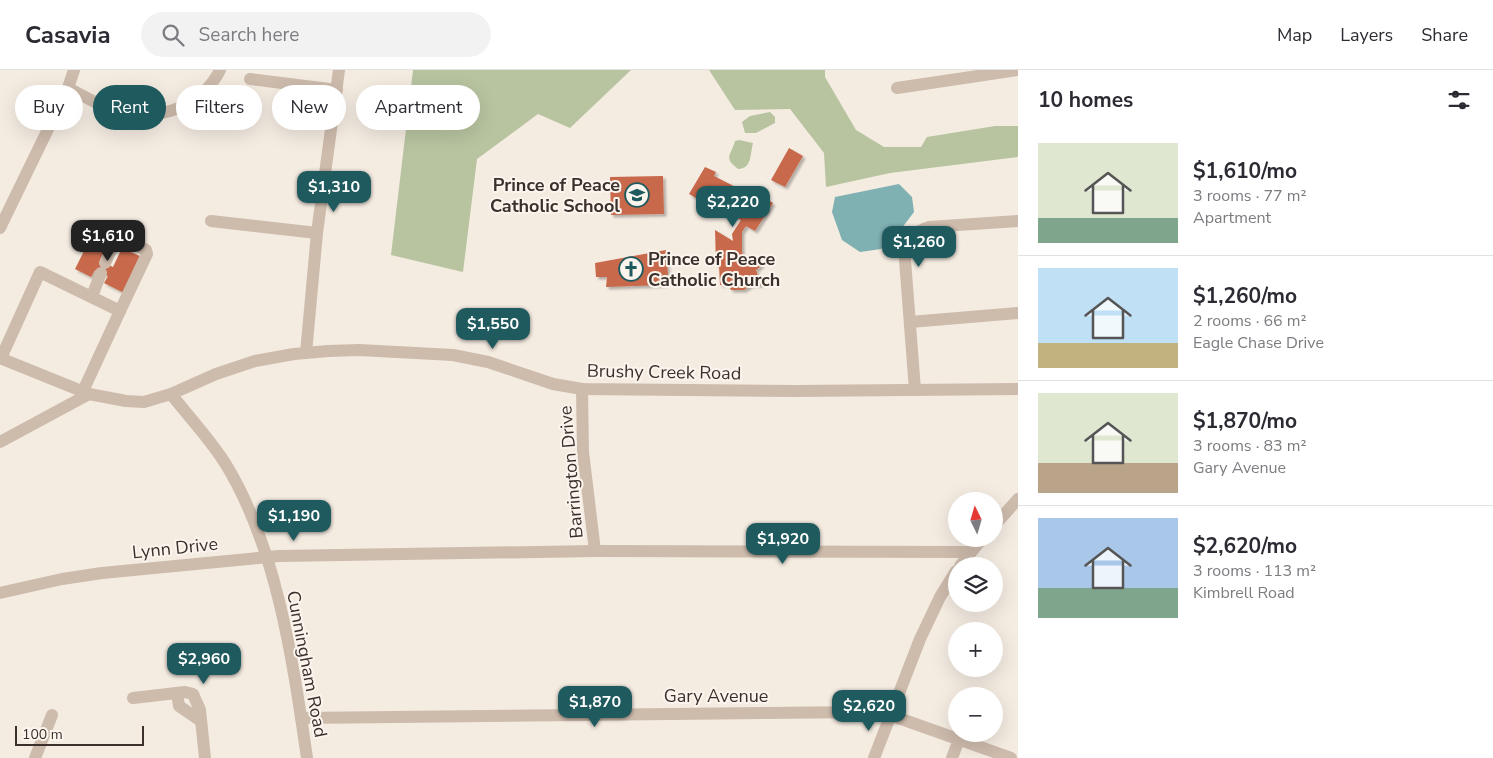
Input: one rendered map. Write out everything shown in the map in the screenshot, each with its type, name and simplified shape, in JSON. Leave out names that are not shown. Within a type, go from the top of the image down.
[{"type":"street","points":[[69,85],[74,70]]},
{"type":"street","points":[[83,95],[109,108],[123,112],[142,115],[163,114],[191,102],[205,91],[220,70]]},
{"type":"street","points":[[338,85],[339,70]]},
{"type":"street","points":[[898,88],[1018,70]]},
{"type":"street","points":[[250,79],[297,85]]},
{"type":"street","points":[[0,228],[5,204],[45,130]]},
{"type":"street","points":[[306,353],[317,234],[331,130]]},
{"type":"street","points":[[211,220],[317,234]]},
{"type":"street","points":[[915,390],[905,249],[916,233],[929,227],[1018,221]]},
{"type":"street","points":[[0,442],[86,392],[120,311],[148,254],[146,250],[119,238],[116,239],[92,296]]},
{"type":"street","points":[[0,358],[40,272],[120,311]]},
{"type":"street","points":[[910,322],[1018,313]]},
{"type":"street","name":"Brushy Creek Road","points":[[0,358],[86,392],[135,402],[171,394],[216,374],[255,361],[306,353],[359,350],[453,355],[488,362],[553,384],[582,389],[796,391],[1018,389]]},
{"type":"street","name":"Barrington Drive","points":[[582,389],[583,452],[595,551]]},
{"type":"street","name":"Cunningham Road","points":[[171,394],[225,463],[246,504],[265,557],[288,638],[307,758]]},
{"type":"street","points":[[1003,516],[1018,499]]},
{"type":"street","points":[[967,557],[974,548]]},
{"type":"street","name":"Lynn Drive","points":[[0,593],[62,579],[265,557],[595,551],[971,552]]},
{"type":"street","points":[[874,758],[923,633],[948,584]]},
{"type":"street","points":[[133,698],[190,692],[196,696],[202,721],[204,758]]},
{"type":"street","points":[[178,693],[179,706],[202,721]]},
{"type":"street","name":"Gary Avenue","points":[[301,718],[858,712],[890,715],[948,733]]},
{"type":"street","points":[[34,758],[52,714]]},
{"type":"street","points":[[952,758],[958,742]]},
{"type":"street","name":"Gary Avenue","points":[[972,742],[1011,758]]},
{"type":"green space","points":[[413,70],[631,70],[570,128],[538,114],[477,159],[463,272],[391,255],[406,130],[480,130],[480,85],[411,85]]},
{"type":"green space","points":[[709,70],[825,70],[825,77],[856,130],[884,147],[921,147],[927,137],[995,126],[1018,126],[1018,157],[890,173],[826,187],[824,153],[790,109],[735,110]]},
{"type":"green space","points":[[770,112],[775,117],[775,123],[756,133],[745,133],[742,122],[750,116]]},
{"type":"green space","points":[[735,141],[753,143],[748,164],[738,169],[733,165],[729,156]]},
{"type":"water","points":[[899,184],[912,197],[914,212],[895,237],[881,249],[860,252],[842,240],[832,212],[835,197]]},
{"type":"building","points":[[789,148],[803,156],[785,187],[771,180]]},
{"type":"building","points":[[705,167],[716,172],[714,176],[761,200],[763,197],[773,203],[755,231],[746,226],[742,232],[742,253],[762,265],[756,270],[761,285],[751,285],[744,290],[731,290],[728,284],[720,285],[719,266],[716,265],[715,230],[733,241],[732,234],[741,220],[702,197],[700,200],[689,194]]},
{"type":"building","name":"Prince of Peace Catholic School","points":[[663,176],[664,214],[611,215],[610,177]]},
{"type":"building","points":[[95,229],[112,237],[100,261],[113,267],[122,248],[142,257],[124,293],[104,283],[108,276],[95,270],[91,277],[75,269]]},
{"type":"building","name":"Prince of Peace Catholic Church","points":[[666,250],[668,275],[664,275],[664,285],[606,287],[607,277],[596,277],[595,263]]},
{"type":"place","name":"Prince of Peace Catholic School","points":[[637,195]]},
{"type":"place","name":"Prince of Peace Catholic Church","points":[[631,269]]}]
